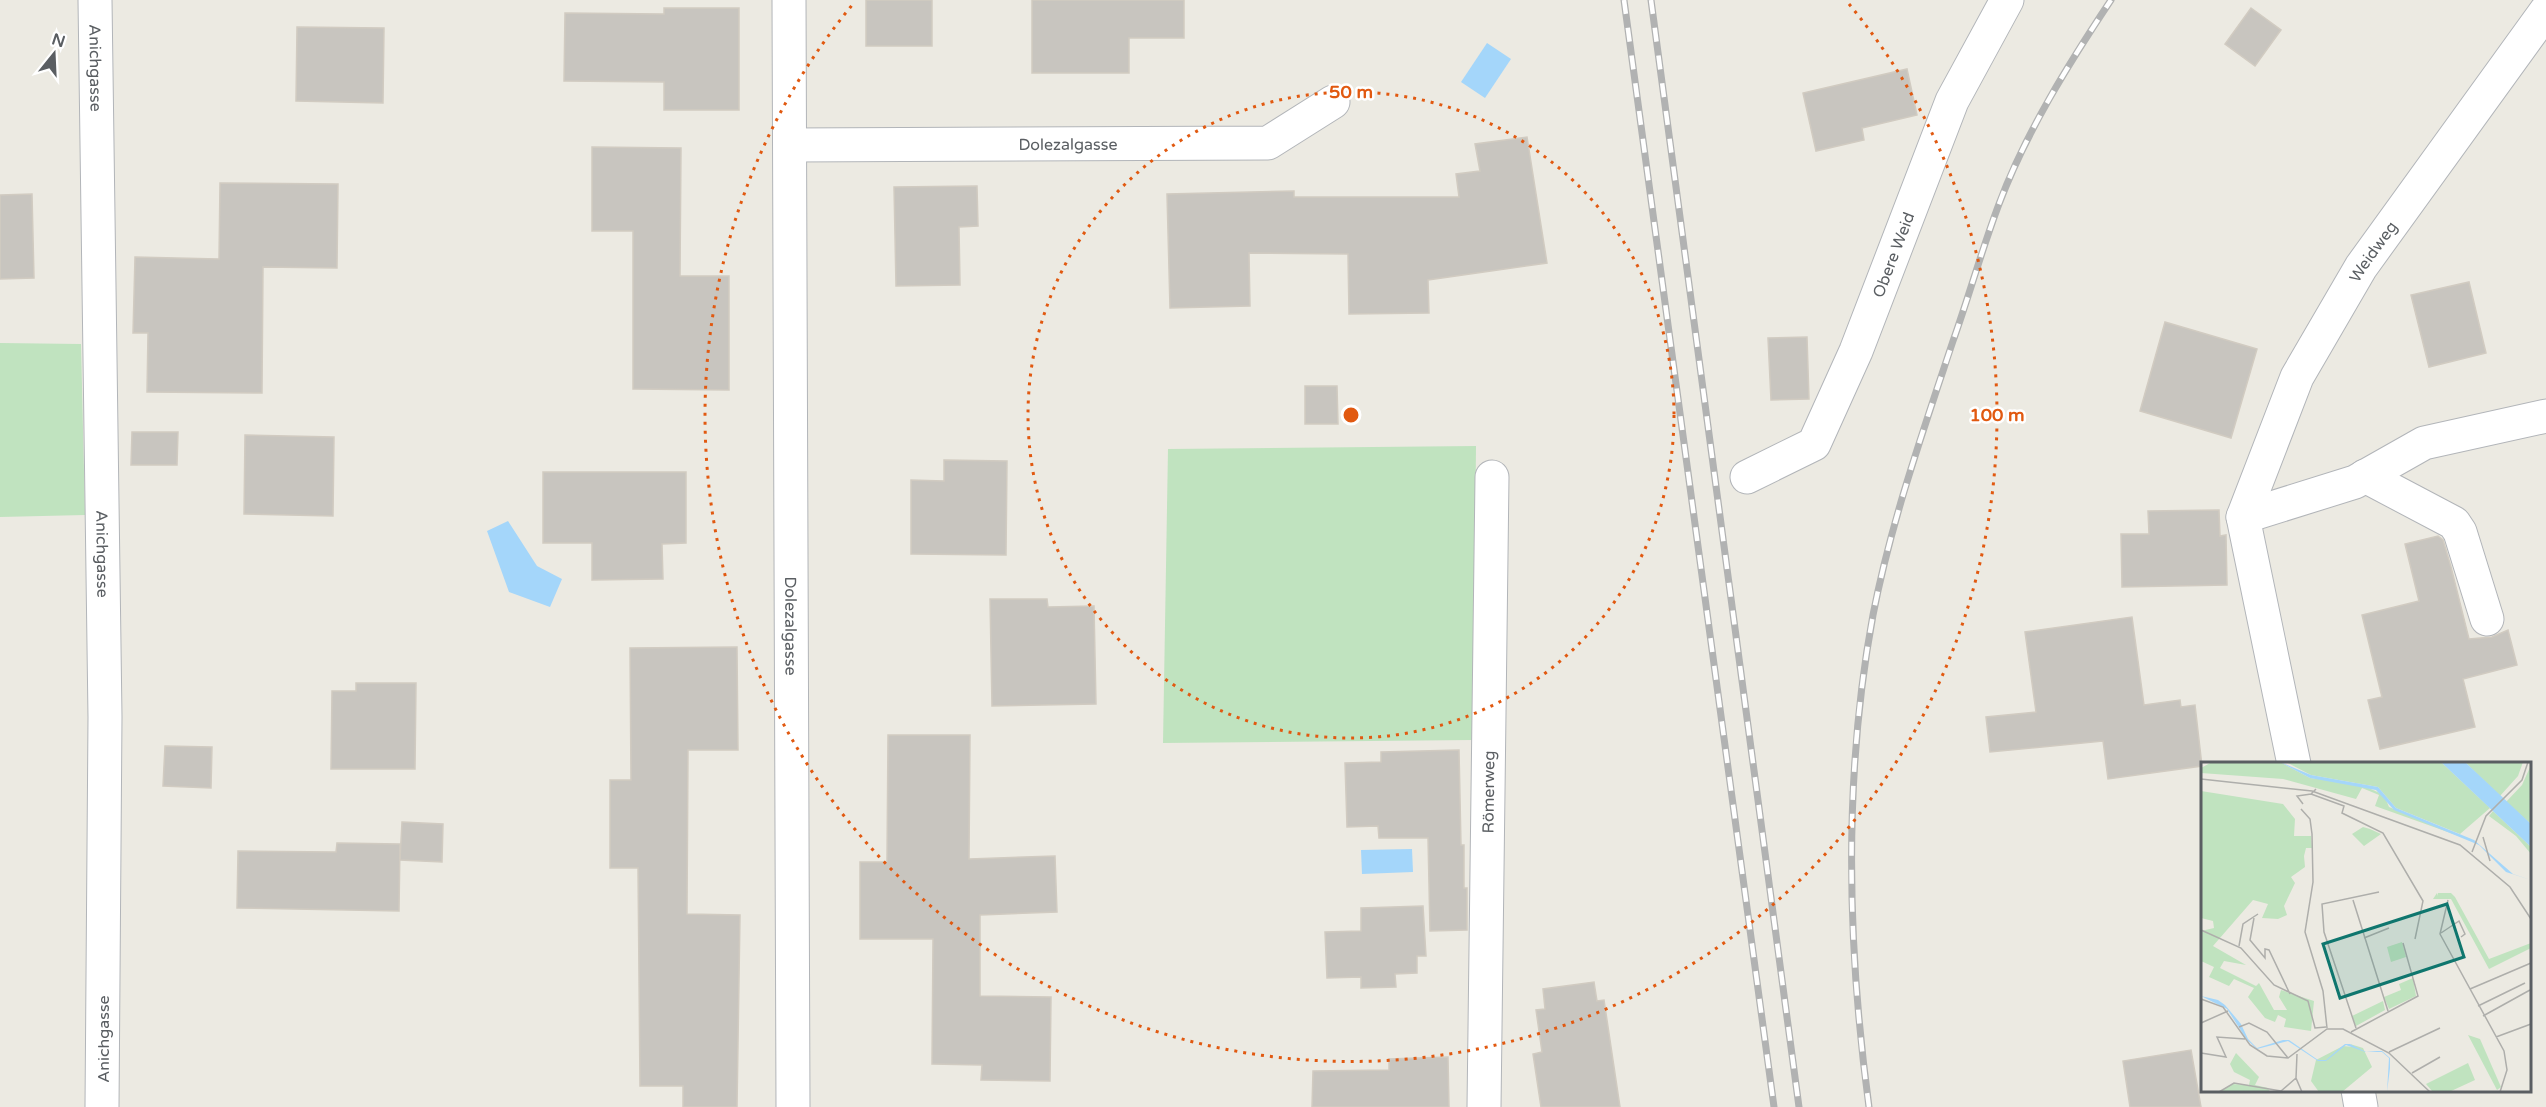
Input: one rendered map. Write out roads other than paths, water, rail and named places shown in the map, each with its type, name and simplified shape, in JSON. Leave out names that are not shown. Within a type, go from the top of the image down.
[{"type":"street","name":"Anichgasse","points":[[95,0],[105,717],[102,1107]]},
{"type":"street","name":"Dolezalgasse","points":[[789,0],[794,1107]]},
{"type":"street","name":"Obere Weid","points":[[1747,477],[1814,444],[1856,351],[1952,101],[2007,0]]},
{"type":"street","name":"Weidweg","points":[[2244,517],[2297,377],[2361,267],[2546,11]]},
{"type":"street","name":"Dolezalgasse","points":[[790,145],[1268,143],[1333,102]]},
{"type":"street","points":[[2294,762],[2244,517],[2355,482],[2424,443],[2546,416]]},
{"type":"street","points":[[2365,476],[2454,523],[2460,532],[2487,619]]},
{"type":"street","name":"Römerweg","points":[[1484,1107],[1492,477]]},
{"type":"street","points":[[2358,1092],[2361,1107]]},
{"type":"water","points":[[1487,43],[1511,59],[1485,98],[1461,82]]},
{"type":"water","points":[[508,521],[537,566],[562,579],[550,607],[509,592],[487,531]]},
{"type":"water","points":[[1412,849],[1413,872],[1362,874],[1361,850]]},
{"type":"railway","points":[[1624,0],[1774,1107]]},
{"type":"railway","points":[[1651,0],[1799,1107]]},
{"type":"railway","points":[[1869,1107],[1856,984],[1852,861],[1853,799],[1863,676],[1880,580],[1919,443],[1999,204],[2035,124],[2111,0]]}]
